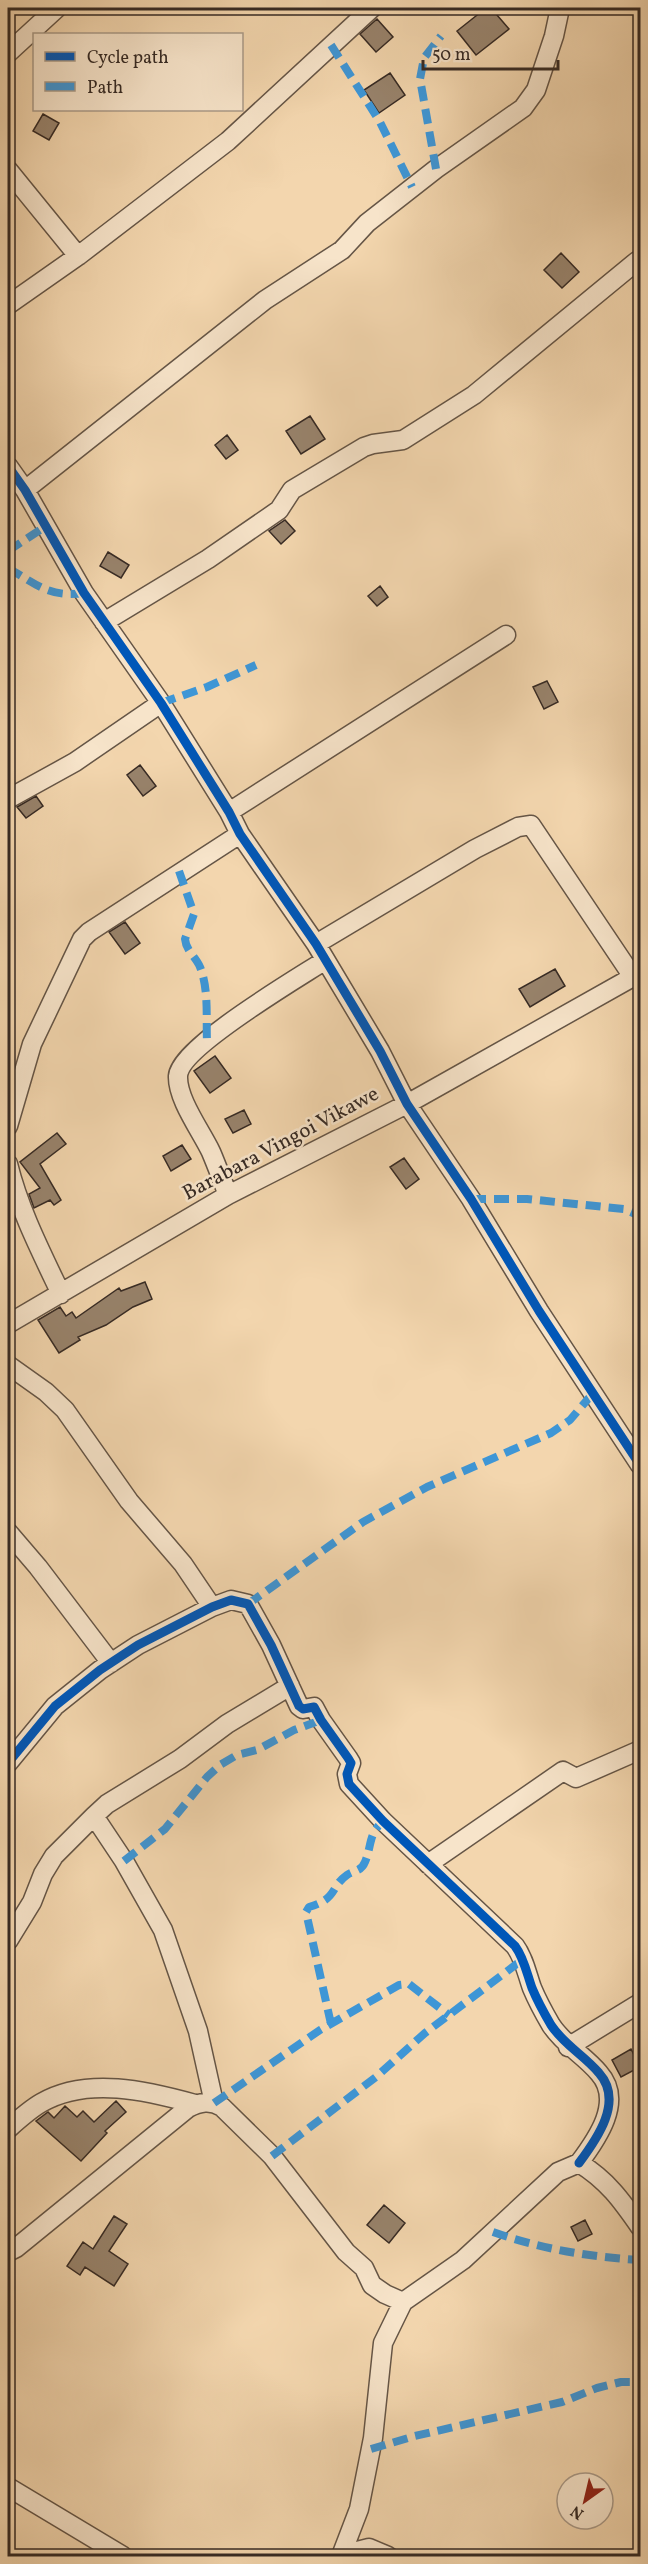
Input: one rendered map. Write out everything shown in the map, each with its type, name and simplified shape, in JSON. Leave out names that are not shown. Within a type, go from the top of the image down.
[{"type":"street","points":[[8,53],[57,8]]},
{"type":"street","points":[[8,304],[78,256],[228,141],[372,8]]},
{"type":"street","points":[[25,490],[265,300],[342,250],[367,223],[436,169],[523,108],[536,90],[554,36],[560,8]]},
{"type":"street","points":[[8,170],[78,256]]},
{"type":"street","points":[[104,622],[189,572],[279,510],[292,490],[364,447],[403,440],[474,395],[637,261]]},
{"type":"street","points":[[8,466],[25,490],[84,593],[161,703],[229,812],[240,834],[316,944],[324,961],[380,1051],[406,1104],[471,1199],[539,1311],[640,1465]]},
{"type":"street","points":[[229,812],[506,635]]},
{"type":"street","points":[[8,799],[75,762],[161,703]]},
{"type":"street","points":[[316,944],[474,849],[518,827],[531,825],[637,975]]},
{"type":"street","points":[[8,1126],[32,1044],[82,939],[89,932],[240,834]]},
{"type":"street","points":[[228,1195],[211,1154],[180,1092],[178,1076],[180,1069],[199,1048],[230,1022],[324,961]]},
{"type":"street","name":"Barabara Vingoi Vikawe","points":[[8,1324],[228,1195],[406,1104],[637,975]]},
{"type":"street","points":[[8,1164],[12,1182],[32,1232],[61,1294]]},
{"type":"street","points":[[8,1365],[46,1392],[65,1410],[129,1501],[183,1564],[212,1607]]},
{"type":"street","points":[[8,1532],[38,1567],[111,1663]]},
{"type":"street","points":[[8,1763],[26,1737],[55,1706],[81,1683],[138,1645],[231,1599],[248,1604],[299,1706],[303,1709],[314,1707],[351,1763],[347,1774],[349,1785],[514,1946],[551,2025],[568,2047],[600,2074],[610,2095],[601,2127],[579,2163],[558,2172],[463,2260],[403,2301],[383,2343],[373,2438],[359,2510],[341,2556]]},
{"type":"street","points":[[8,1941],[32,1902],[43,1874],[54,1856],[106,1804],[180,1759],[227,1724],[290,1686]]},
{"type":"street","points":[[428,1864],[562,1771],[576,1778],[640,1750]]},
{"type":"street","points":[[94,1816],[124,1861],[163,1930],[198,2031],[214,2103],[272,2156],[346,2252],[364,2268],[372,2285],[385,2294],[403,2301]]},
{"type":"street","points":[[568,2047],[640,2003]]},
{"type":"street","points":[[8,2128],[41,2103],[68,2092],[102,2088],[138,2090],[195,2104],[214,2103]]},
{"type":"street","points":[[8,2252],[16,2248],[195,2104]]},
{"type":"street","points":[[579,2163],[598,2175],[616,2192],[640,2227]]},
{"type":"street","points":[[8,2487],[123,2556]]},
{"type":"street","points":[[341,2556],[369,2548],[388,2556]]},
{"type":"building","points":[[486,8],[491,8],[509,29],[476,55],[457,31]]},
{"type":"building","points":[[377,19],[393,37],[376,52],[360,34]]},
{"type":"building","points":[[390,73],[405,95],[379,113],[364,90]]},
{"type":"building","points":[[43,114],[59,123],[49,140],[33,131]]},
{"type":"building","points":[[561,253],[579,272],[562,288],[544,270]]},
{"type":"building","points":[[310,416],[325,439],[301,454],[286,431]]},
{"type":"building","points":[[227,435],[238,450],[226,459],[215,445]]},
{"type":"building","points":[[285,520],[295,531],[281,544],[269,531]]},
{"type":"building","points":[[108,552],[129,565],[121,578],[100,566]]},
{"type":"building","points":[[380,586],[388,597],[377,606],[368,596]]},
{"type":"building","points":[[547,681],[558,702],[544,709],[533,687]]},
{"type":"building","points":[[140,765],[156,786],[143,796],[127,775]]},
{"type":"building","points":[[36,796],[43,806],[26,818],[17,807]]},
{"type":"building","points":[[125,922],[140,943],[125,954],[109,932]]},
{"type":"building","points":[[555,969],[565,986],[530,1007],[519,989]]},
{"type":"building","points":[[215,1056],[231,1078],[210,1093],[194,1071]]},
{"type":"building","points":[[244,1110],[251,1124],[233,1133],[225,1119]]},
{"type":"building","points":[[57,1133],[66,1144],[40,1164],[61,1200],[54,1205],[50,1200],[34,1208],[29,1194],[40,1188],[20,1162]]},
{"type":"building","points":[[182,1145],[191,1159],[171,1171],[163,1156]]},
{"type":"building","points":[[404,1158],[419,1179],[406,1189],[390,1167]]},
{"type":"building","points":[[145,1282],[152,1299],[133,1307],[106,1325],[78,1337],[80,1340],[59,1353],[38,1320],[60,1307],[66,1316],[72,1312],[76,1318],[119,1288],[121,1291]]},
{"type":"building","points":[[631,2049],[640,2067],[621,2077],[612,2060]]},
{"type":"building","points":[[116,2101],[126,2112],[105,2131],[107,2133],[81,2161],[36,2121],[48,2112],[54,2118],[65,2106],[77,2117],[83,2111],[94,2122]]},
{"type":"building","points":[[384,2205],[405,2223],[389,2243],[367,2225]]},
{"type":"building","points":[[114,2216],[127,2224],[109,2251],[128,2264],[114,2286],[85,2267],[80,2275],[67,2266],[83,2242],[93,2249]]},
{"type":"building","points":[[585,2220],[592,2234],[578,2241],[571,2227]]},
{"type":"marked path","points":[[436,169],[420,79],[424,58],[441,36]]},
{"type":"marked path","points":[[331,45],[380,122],[412,187]]},
{"type":"marked path","points":[[637,261],[640,258]]},
{"type":"marked path","points":[[8,551],[46,526]]},
{"type":"marked path","points":[[8,568],[52,592],[84,593]]},
{"type":"marked path","points":[[161,703],[207,687],[256,665]]},
{"type":"marked path","points":[[179,871],[194,914],[185,939],[203,976],[206,994],[207,1042]]},
{"type":"marked path","points":[[471,1199],[527,1199],[624,1209],[640,1216]]},
{"type":"marked path","points":[[248,1604],[363,1522],[427,1487],[551,1433],[570,1420],[594,1392]]},
{"type":"marked path","points":[[124,1861],[165,1829],[207,1777],[220,1765],[237,1755],[257,1750],[294,1730],[321,1720]]},
{"type":"marked path","points":[[331,2024],[306,1912],[309,1907],[325,1900],[347,1875],[361,1868],[373,1836],[383,1821]]},
{"type":"marked path","points":[[272,2156],[376,2077],[425,2033],[522,1960]]},
{"type":"marked path","points":[[214,2103],[320,2030],[399,1985],[409,1984],[449,2015]]},
{"type":"marked path","points":[[493,2232],[566,2251],[640,2260]]},
{"type":"marked path","points":[[371,2449],[415,2436],[562,2402],[597,2388],[621,2382],[640,2382]]},
{"type":"cycle path","points":[[8,466],[25,490],[84,593],[161,703],[229,812],[240,834],[316,944],[380,1051],[407,1104],[471,1199],[539,1311],[640,1465]]},
{"type":"cycle path","points":[[8,1763],[55,1706],[100,1670],[138,1645],[212,1607],[231,1600],[248,1604],[271,1645],[299,1706],[303,1709],[314,1707],[351,1763],[347,1774],[349,1784],[383,1821],[515,1946],[534,1993],[551,2025],[599,2073],[606,2084],[609,2096],[605,2120],[579,2163]]}]
